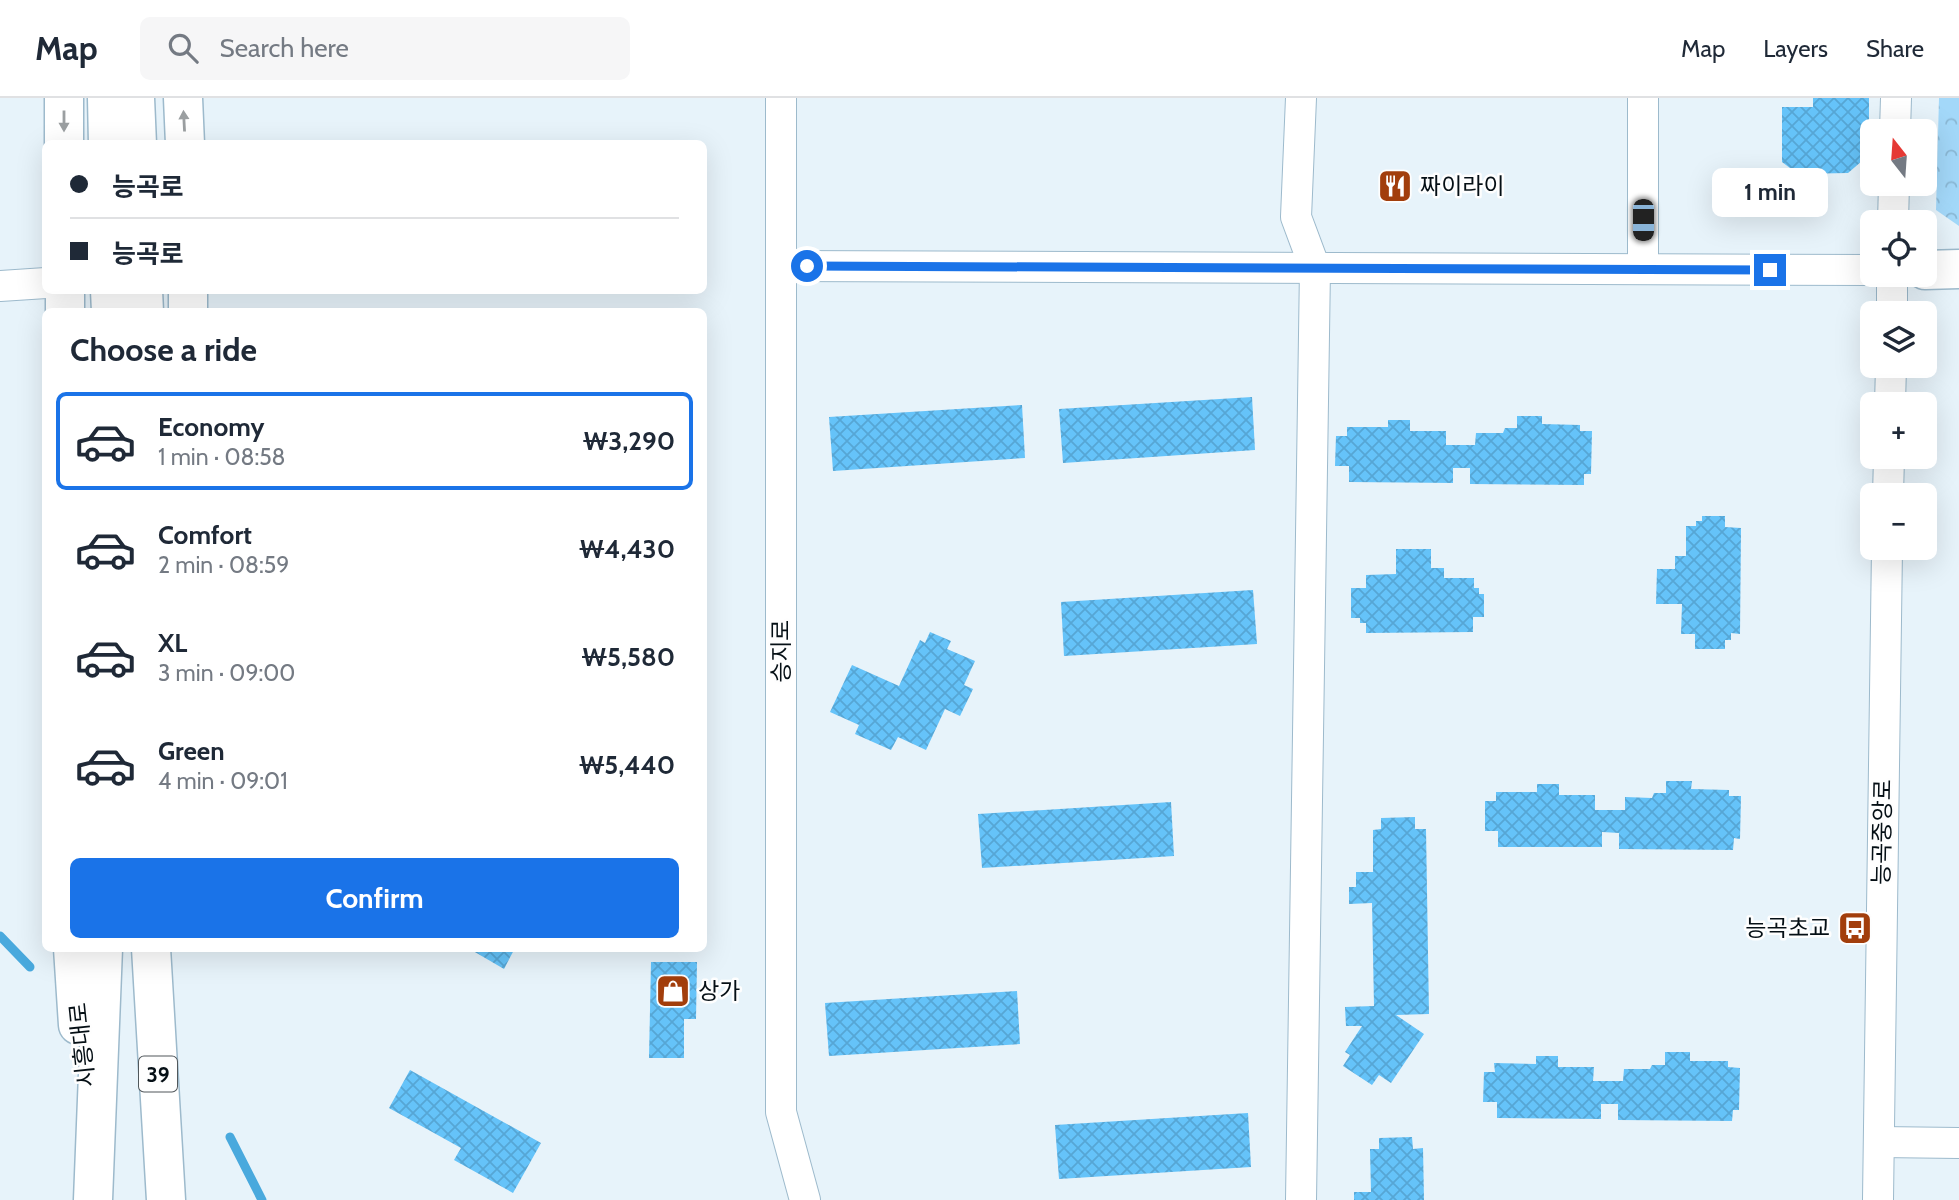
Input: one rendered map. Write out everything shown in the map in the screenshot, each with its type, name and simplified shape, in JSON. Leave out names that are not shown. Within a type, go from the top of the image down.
[{"type":"main road","points":[[64,98],[64,140]]},
{"type":"main road","points":[[107,98],[108,140]]},
{"type":"main road","points":[[135,98],[137,140]]},
{"type":"main road","points":[[183,98],[185,140]]},
{"type":"main road","points":[[1937,270],[1959,269]]},
{"type":"main road","name":"시흥대로","points":[[73,952],[78,1027],[93,1142]]},
{"type":"main road","name":"시흥대로","points":[[93,1200],[93,1142],[103,952]]},
{"type":"main road","name":"39","points":[[151,952],[167,1200]]},
{"type":"main road","points":[[167,1200],[177,952]]},
{"type":"street","name":"승지로","points":[[781,98],[781,1112],[805,1200]]},
{"type":"street","points":[[1301,98],[1296,217],[1315,268],[1301,1200]]},
{"type":"street","points":[[1643,98],[1643,270]]},
{"type":"street","points":[[1895,119],[1896,98]]},
{"type":"street","points":[[781,266],[1860,270]]},
{"type":"street","points":[[1,286],[42,283]]},
{"type":"street","name":"능곡중앙로","points":[[1878,1200],[1887,560]]},
{"type":"street","points":[[1880,1142],[1959,1143]]},
{"type":"green space","points":[[1939,98],[1959,98],[1959,226],[1936,210]]},
{"type":"building","points":[[1813,98],[1869,98],[1869,119],[1860,119],[1860,163],[1848,173],[1798,174],[1782,162],[1782,107],[1813,107]]},
{"type":"building","points":[[1252,397],[1255,450],[1063,463],[1059,409]]},
{"type":"building","points":[[1022,405],[1025,458],[833,471],[829,417]]},
{"type":"building","points":[[1517,416],[1542,416],[1542,424],[1580,425],[1580,431],[1592,431],[1591,474],[1584,474],[1584,485],[1470,484],[1470,468],[1453,468],[1453,483],[1349,482],[1349,466],[1335,466],[1336,436],[1347,436],[1347,427],[1388,427],[1388,420],[1410,420],[1410,431],[1446,431],[1446,445],[1475,445],[1476,433],[1503,433],[1505,428],[1517,428]]},
{"type":"building","points":[[1702,516],[1725,516],[1725,527],[1741,528],[1740,634],[1731,633],[1731,640],[1725,640],[1725,649],[1695,649],[1695,634],[1681,634],[1682,604],[1656,604],[1657,569],[1675,569],[1675,556],[1686,556],[1686,526],[1696,526],[1696,521],[1702,521]]},
{"type":"building","points":[[1396,549],[1431,549],[1431,568],[1444,568],[1444,578],[1474,578],[1474,588],[1479,588],[1479,594],[1484,594],[1484,617],[1473,617],[1473,632],[1366,633],[1366,623],[1360,623],[1360,618],[1351,618],[1351,588],[1366,588],[1366,575],[1396,574]]},
{"type":"building","points":[[1253,590],[1257,644],[1064,656],[1061,602]]},
{"type":"building","points":[[930,632],[951,641],[947,649],[975,661],[964,685],[973,689],[960,716],[945,709],[926,750],[898,737],[891,750],[855,734],[859,725],[830,712],[852,665],[899,686],[920,640],[925,643]]},
{"type":"building","points":[[1666,781],[1692,781],[1691,789],[1729,790],[1729,796],[1741,796],[1740,839],[1734,838],[1733,850],[1619,849],[1619,833],[1602,832],[1602,847],[1498,847],[1498,831],[1485,831],[1485,801],[1496,801],[1496,792],[1537,792],[1537,784],[1559,784],[1559,795],[1595,795],[1595,810],[1625,810],[1625,797],[1652,798],[1654,793],[1666,793]]},
{"type":"building","points":[[1171,802],[1174,856],[982,868],[978,814]]},
{"type":"building","points":[[1415,817],[1415,829],[1426,829],[1429,1014],[1396,1015],[1424,1034],[1391,1083],[1379,1075],[1372,1085],[1343,1066],[1350,1055],[1345,1052],[1362,1026],[1346,1026],[1345,1007],[1374,1006],[1372,903],[1349,904],[1349,887],[1356,887],[1356,872],[1373,872],[1373,830],[1381,829],[1381,818]]},
{"type":"building","points":[[475,952],[513,952],[504,969]]},
{"type":"building","name":"상가","points":[[651,962],[697,962],[696,1019],[684,1019],[684,1058],[649,1058]]},
{"type":"building","points":[[1017,991],[1020,1044],[829,1056],[825,1003]]},
{"type":"building","points":[[1665,1052],[1690,1052],[1690,1061],[1728,1061],[1728,1067],[1740,1068],[1739,1110],[1733,1110],[1732,1121],[1618,1120],[1618,1104],[1601,1104],[1601,1119],[1497,1118],[1497,1102],[1483,1102],[1484,1072],[1495,1072],[1494,1063],[1536,1064],[1536,1056],[1558,1056],[1558,1067],[1594,1067],[1593,1081],[1623,1081],[1624,1069],[1650,1069],[1652,1065],[1665,1065]]},
{"type":"building","points":[[410,1070],[541,1143],[513,1193],[454,1160],[461,1148],[389,1108]]},
{"type":"building","points":[[1248,1113],[1251,1167],[1059,1179],[1055,1125]]},
{"type":"building","points":[[1412,1137],[1413,1149],[1423,1148],[1424,1200],[1354,1200],[1354,1192],[1371,1192],[1370,1149],[1379,1149],[1379,1138]]},
{"type":"waterway","points":[[0,936],[30,967]]},
{"type":"waterway","points":[[230,1137],[262,1200]]},
{"type":"place","name":"짜이라이","points":[[1395,186]]},
{"type":"place","name":"능곡초교","points":[[1855,928]]},
{"type":"place","name":"상가","points":[[673,991]]},
{"type":"route","points":[[807,266],[1770,270]]}]
